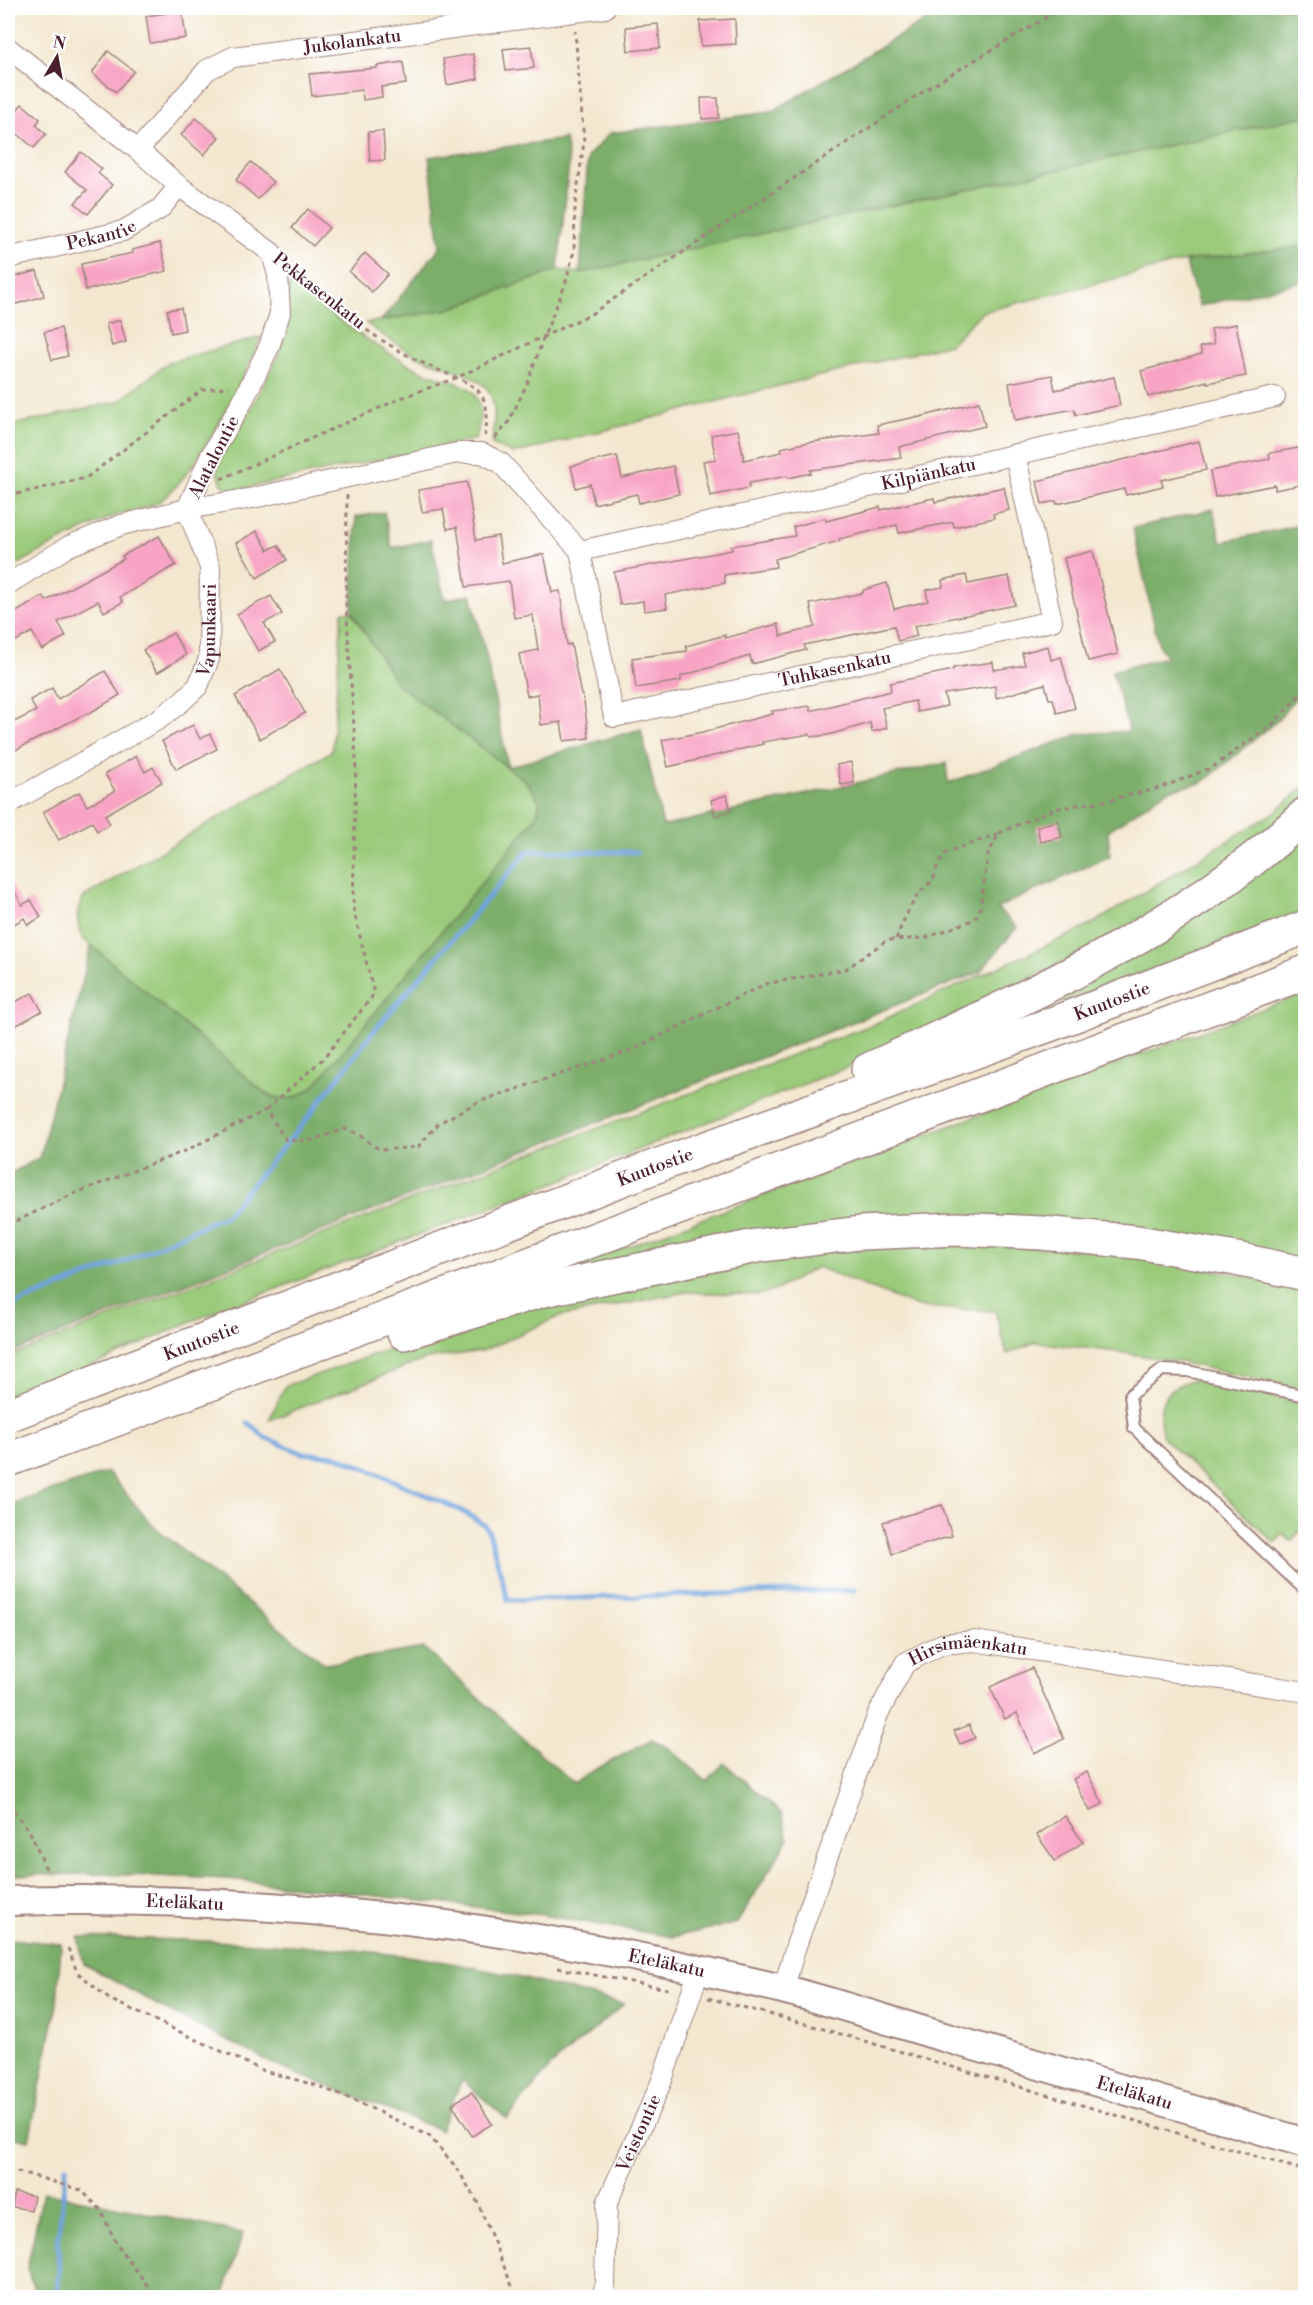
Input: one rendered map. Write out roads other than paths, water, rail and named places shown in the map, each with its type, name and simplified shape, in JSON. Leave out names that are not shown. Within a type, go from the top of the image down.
[{"type":"highway","points":[[659,1165],[975,1021],[1077,971],[1179,912],[1233,876],[1305,814]]},
{"type":"highway","name":"Kuutostie","points":[[8,1415],[659,1165],[1049,1025],[1305,927]]},
{"type":"highway","points":[[8,1460],[1305,972]]},
{"type":"highway","points":[[93,1429],[543,1290],[756,1246],[860,1233],[957,1229],[1137,1242],[1236,1259],[1305,1275]]},
{"type":"main road","name":"Eteläkatu","points":[[8,1901],[72,1899],[201,1902],[356,1913],[493,1932],[617,1953],[694,1982],[783,1990],[1305,2143]]},
{"type":"street","name":"Jukolankatu","points":[[138,150],[207,69],[233,57],[573,9],[605,8]]},
{"type":"street","name":"Pekkasenkatu","points":[[8,48],[138,150],[179,186],[272,254]]},
{"type":"street","name":"Pekantie","points":[[8,258],[123,231],[160,209],[179,186]]},
{"type":"street","name":"Alatalontie","points":[[8,584],[69,546],[121,525],[187,509],[210,458],[269,347],[280,313],[278,275],[272,254]]},
{"type":"street","name":"Kilpiänkatu","points":[[580,551],[1275,397]]},
{"type":"street","points":[[187,509],[253,498],[457,453],[482,453],[501,463],[580,551]]},
{"type":"street","name":"Tuhkasenkatu","points":[[580,551],[614,717],[1052,621],[1015,454]]},
{"type":"street","name":"Vapunkaari","points":[[8,804],[159,719],[198,686],[209,659],[210,567],[187,509]]},
{"type":"street","name":"Hirsimäenkatu","points":[[783,1990],[796,1946],[878,1714],[905,1663],[942,1644],[975,1641],[1305,1692]]},
{"type":"street","name":"Veistontie","points":[[603,2298],[606,2284],[607,2203],[661,2083],[694,1982]]},
{"type":"lane","points":[[1305,1396],[1187,1371],[1162,1370],[1130,1395],[1134,1428],[1305,1591]]},
{"type":"waterway","points":[[8,1307],[128,1260],[226,1215],[306,1120],[372,1033],[528,851],[637,852]]},
{"type":"waterway","points":[[248,1423],[266,1438],[302,1453],[337,1456],[460,1510],[485,1525],[490,1535],[508,1600],[855,1590]]},
{"type":"waterway","points":[[56,2298],[59,2275],[58,2242],[66,2167]]}]
